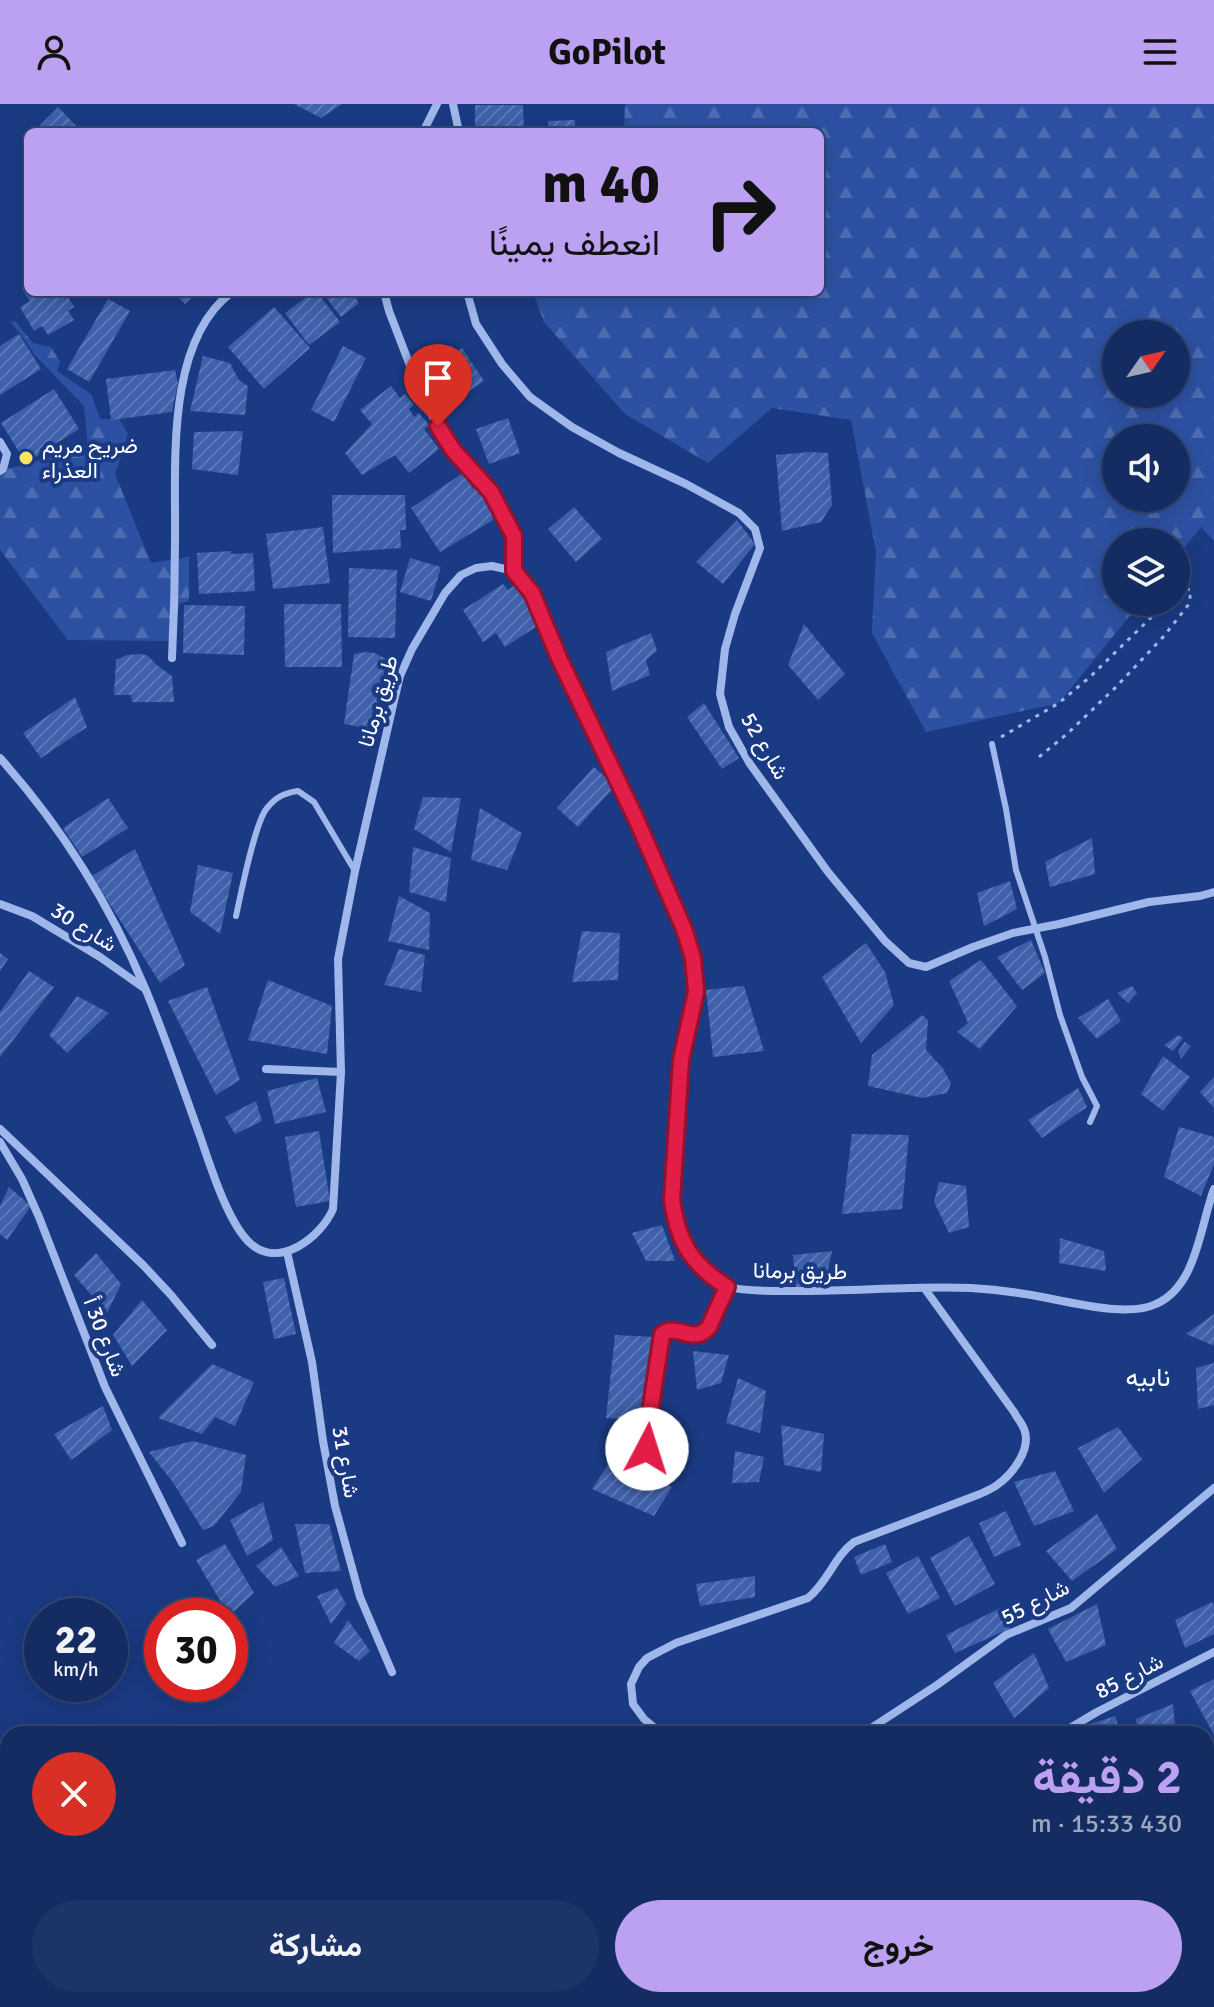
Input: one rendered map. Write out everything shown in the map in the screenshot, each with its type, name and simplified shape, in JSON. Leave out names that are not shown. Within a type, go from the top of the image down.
[{"type":"street","points":[[425,128],[437,104]]},
{"type":"street","points":[[453,104],[458,128]]},
{"type":"street","points":[[172,658],[175,441],[187,361],[200,331],[226,296]]},
{"type":"street","points":[[385,296],[424,402],[453,450],[491,492],[514,536],[514,571]]},
{"type":"street","name":"شارع 52","points":[[468,296],[476,324],[502,364],[530,397],[595,440],[739,513],[755,529],[760,548],[725,649],[720,694],[729,727],[750,764],[828,872],[885,941],[909,963],[926,967],[1013,933],[1149,902],[1214,892]]},
{"type":"street","points":[[0,442],[7,454],[0,471]]},
{"type":"street","name":"طريق برمانا","points":[[287,1252],[316,1233],[329,1219],[333,1209],[341,1072],[338,959],[400,676],[445,593],[461,575],[476,568],[492,566],[514,571],[532,593],[559,658],[637,821],[684,929],[693,958],[696,992],[681,1060],[672,1200],[681,1240],[692,1258],[708,1274],[727,1287],[783,1291],[971,1288],[1022,1293],[1114,1309],[1143,1309],[1158,1304],[1179,1287],[1197,1247],[1214,1192]]},
{"type":"street","points":[[0,758],[50,818],[123,938],[145,988],[218,1185],[241,1235],[254,1248],[274,1254],[287,1252]]},
{"type":"street","name":"شارع 30","points":[[0,904],[32,916],[145,988]]},
{"type":"street","points":[[266,1069],[341,1072]]},
{"type":"street","points":[[0,1129],[143,1265],[212,1345]]},
{"type":"street","name":"شارع 30 أ","points":[[0,1142],[22,1179],[39,1217],[105,1387],[182,1543]]},
{"type":"street","name":"شارع 31","points":[[287,1252],[312,1362],[335,1506],[360,1597],[392,1672]]},
{"type":"street","points":[[679,1464],[652,1453],[646,1443],[662,1334],[670,1329],[693,1335],[704,1332],[727,1287]]},
{"type":"street","points":[[652,1726],[633,1704],[631,1684],[647,1658],[676,1643],[808,1598],[824,1582],[844,1550],[854,1542],[980,1494],[997,1485],[1018,1461],[1027,1445],[1025,1431],[925,1289]]},
{"type":"street","name":"شارع 55","points":[[874,1726],[1006,1635],[1071,1608],[1211,1491]]},
{"type":"street","name":"شارع 85","points":[[1073,1726],[1214,1652]]},
{"type":"lane","points":[[992,744],[1016,870],[1045,957],[1060,1015],[1082,1077],[1097,1106],[1090,1122]]},
{"type":"lane","points":[[236,916],[265,810],[282,793],[298,791],[314,802],[355,871]]},
{"type":"path","points":[[992,744],[1059,703],[1153,616]]},
{"type":"path","points":[[1039,757],[1116,687],[1180,616]]},
{"type":"green space","points":[[625,104],[1214,104],[1214,541],[1201,527],[1190,541],[1190,528],[1102,528],[1102,616],[1130,616],[1059,703],[926,732],[872,633],[876,552],[851,420],[772,408],[708,463],[625,414],[544,322],[534,296],[824,296],[824,128],[624,128]]},
{"type":"green space","points":[[15,321],[33,343],[51,347],[60,362],[57,371],[91,394],[100,419],[119,419],[128,434],[115,474],[151,563],[189,557],[189,601],[179,604],[174,641],[68,640],[0,550],[0,471],[88,447],[84,406],[33,353],[10,322]]},
{"type":"building","points":[[294,104],[342,104],[321,118]]},
{"type":"building","points":[[475,105],[523,105],[524,128],[475,128]]},
{"type":"building","points":[[58,107],[78,128],[37,128]]},
{"type":"building","points":[[575,120],[575,128],[548,128],[548,121]]},
{"type":"building","points":[[27,296],[67,296],[74,307],[68,311],[74,320],[48,335],[42,326],[34,331],[20,307],[30,301]]},
{"type":"building","points":[[177,296],[193,296],[185,304]]},
{"type":"building","points":[[308,296],[320,296],[340,322],[309,345],[285,313]]},
{"type":"building","points":[[325,296],[354,296],[359,303],[341,317]]},
{"type":"building","points":[[108,299],[130,311],[89,382],[67,369]]},
{"type":"building","points":[[274,307],[310,348],[264,389],[228,347]]},
{"type":"building","points":[[19,334],[41,369],[0,395],[0,346]]},
{"type":"building","points":[[343,346],[366,358],[334,422],[311,410]]},
{"type":"building","points":[[462,348],[484,381],[453,402],[431,369]]},
{"type":"building","points":[[203,356],[230,363],[239,380],[248,386],[245,415],[190,411]]},
{"type":"building","points":[[175,370],[178,383],[172,412],[111,420],[106,379]]},
{"type":"building","points":[[391,386],[400,398],[405,394],[414,405],[409,409],[414,417],[419,413],[429,425],[424,429],[439,449],[409,473],[395,455],[362,475],[345,453],[372,424],[360,410]]},
{"type":"building","points":[[54,389],[79,429],[26,463],[1,423]]},
{"type":"building","points":[[508,418],[520,453],[489,464],[476,429]]},
{"type":"building","points":[[243,431],[238,475],[192,469],[194,432]]},
{"type":"building","points":[[828,453],[832,505],[821,522],[782,531],[776,455]]},
{"type":"building","points":[[463,473],[473,489],[475,487],[480,495],[484,492],[490,502],[493,520],[440,552],[411,508]]},
{"type":"building","points":[[332,495],[405,495],[406,530],[400,530],[401,548],[333,553]]},
{"type":"building","points":[[574,507],[602,539],[576,562],[548,529]]},
{"type":"building","points":[[737,520],[755,544],[723,584],[696,562]]},
{"type":"building","points":[[323,527],[330,583],[273,589],[266,534]]},
{"type":"building","points":[[231,551],[231,554],[253,553],[255,591],[199,594],[197,553]]},
{"type":"building","points":[[410,558],[441,567],[431,601],[400,592]]},
{"type":"building","points":[[349,568],[397,570],[395,638],[348,637]]},
{"type":"building","points":[[503,584],[508,590],[514,586],[528,603],[539,625],[505,647],[496,633],[483,642],[463,610]]},
{"type":"building","points":[[284,604],[341,604],[342,667],[285,667]]},
{"type":"building","points":[[184,605],[245,606],[244,655],[183,653]]},
{"type":"building","points":[[804,624],[845,674],[818,700],[788,665]]},
{"type":"building","points":[[651,633],[657,651],[646,660],[650,675],[612,691],[606,652]]},
{"type":"building","points":[[366,652],[389,660],[379,730],[344,724],[354,654]]},
{"type":"building","points":[[142,654],[172,676],[174,702],[132,702],[131,695],[114,695],[116,660]]},
{"type":"building","points":[[75,697],[87,727],[41,758],[23,733]]},
{"type":"building","points":[[704,703],[739,758],[722,769],[687,717]]},
{"type":"building","points":[[594,767],[615,786],[578,827],[557,808]]},
{"type":"building","points":[[423,797],[461,798],[451,852],[414,829]]},
{"type":"building","points":[[108,798],[128,828],[82,857],[63,828]]},
{"type":"building","points":[[480,808],[522,833],[507,870],[471,860]]},
{"type":"building","points":[[1092,838],[1095,874],[1050,887],[1045,862]]},
{"type":"building","points":[[413,847],[451,858],[446,902],[409,892]]},
{"type":"building","points":[[135,849],[185,965],[160,983],[92,876]]},
{"type":"building","points":[[198,865],[233,873],[220,934],[190,912]]},
{"type":"building","points":[[1010,881],[1017,909],[984,926],[977,893]]},
{"type":"building","points":[[399,896],[430,913],[429,950],[388,941]]},
{"type":"building","points":[[582,931],[620,933],[618,980],[572,982]]},
{"type":"building","points":[[1031,940],[1045,973],[1022,990],[997,957]]},
{"type":"building","points":[[866,943],[885,972],[894,1005],[861,1043],[822,977]]},
{"type":"building","points":[[399,949],[425,955],[421,992],[384,985]]},
{"type":"building","points":[[0,953],[8,959],[0,971]]},
{"type":"building","points":[[981,960],[1017,1006],[980,1049],[957,1032],[968,1023],[949,981]]},
{"type":"building","points":[[29,971],[54,987],[0,1057],[0,1012]]},
{"type":"building","points":[[268,980],[332,1006],[327,1054],[248,1040]]},
{"type":"building","points":[[744,986],[764,1051],[713,1057],[706,990]]},
{"type":"building","points":[[1132,986],[1137,993],[1128,1003],[1117,993]]},
{"type":"building","points":[[207,987],[240,1080],[216,1095],[168,1001]]},
{"type":"building","points":[[77,996],[109,1013],[67,1053],[49,1035]]},
{"type":"building","points":[[1108,999],[1121,1021],[1097,1039],[1078,1018]]},
{"type":"building","points":[[922,1015],[928,1020],[926,1050],[942,1067],[951,1083],[947,1093],[922,1098],[868,1086],[872,1055]]},
{"type":"building","points":[[1178,1035],[1183,1038],[1173,1051],[1164,1045]]},
{"type":"building","points":[[1185,1042],[1191,1046],[1181,1059],[1178,1051]]},
{"type":"building","points":[[1163,1056],[1190,1077],[1163,1111],[1141,1094]]},
{"type":"building","points":[[1214,1077],[1214,1108],[1200,1092]]},
{"type":"building","points":[[317,1078],[326,1112],[275,1124],[267,1091]]},
{"type":"building","points":[[1078,1088],[1087,1107],[1042,1138],[1028,1120]]},
{"type":"building","points":[[256,1101],[262,1121],[235,1134],[225,1117]]},
{"type":"building","points":[[1179,1127],[1214,1137],[1214,1164],[1201,1196],[1164,1177]]},
{"type":"building","points":[[319,1131],[330,1201],[296,1207],[285,1137]]},
{"type":"building","points":[[852,1134],[909,1135],[902,1209],[842,1214]]},
{"type":"building","points":[[939,1182],[966,1186],[969,1227],[949,1233],[934,1202]]},
{"type":"building","points":[[9,1187],[31,1206],[7,1240],[0,1234],[0,1206]]},
{"type":"building","points":[[662,1225],[675,1261],[646,1261],[632,1233]]},
{"type":"building","points":[[1060,1238],[1104,1251],[1106,1271],[1059,1263]]},
{"type":"building","points":[[832,1251],[824,1287],[796,1287],[793,1255]]},
{"type":"building","points":[[96,1253],[121,1284],[107,1313],[74,1275]]},
{"type":"building","points":[[284,1278],[296,1334],[274,1339],[263,1282]]},
{"type":"building","points":[[142,1300],[167,1330],[132,1366],[113,1335]]},
{"type":"building","points":[[1214,1314],[1214,1344],[1186,1334]]},
{"type":"building","points":[[615,1335],[656,1337],[645,1420],[606,1418]]},
{"type":"building","points":[[693,1351],[729,1355],[721,1383],[697,1390]]},
{"type":"building","points":[[1214,1363],[1214,1405],[1198,1409],[1196,1368]]},
{"type":"building","points":[[212,1364],[254,1382],[235,1426],[215,1417],[202,1434],[158,1418]]},
{"type":"building","points":[[738,1378],[766,1391],[760,1433],[726,1423]]},
{"type":"building","points":[[103,1406],[112,1430],[71,1460],[54,1434]]},
{"type":"building","points":[[781,1425],[824,1434],[821,1472],[784,1465]]},
{"type":"building","points":[[1118,1427],[1142,1459],[1104,1493],[1078,1448]]},
{"type":"building","points":[[193,1441],[246,1455],[241,1492],[214,1526],[203,1530],[172,1481],[149,1452]]},
{"type":"building","points":[[735,1451],[764,1457],[759,1482],[732,1483]]},
{"type":"building","points":[[615,1454],[672,1487],[654,1516],[592,1489]]},
{"type":"building","points":[[1055,1471],[1074,1511],[1034,1526],[1014,1482]]},
{"type":"building","points":[[263,1502],[273,1540],[247,1556],[230,1520]]},
{"type":"building","points":[[1006,1511],[1021,1545],[994,1557],[979,1523]]},
{"type":"building","points":[[1097,1514],[1117,1549],[1072,1581],[1046,1551]]},
{"type":"building","points":[[295,1524],[329,1524],[341,1571],[305,1573]]},
{"type":"building","points":[[969,1536],[995,1584],[955,1606],[930,1558]]},
{"type":"building","points":[[225,1544],[254,1593],[248,1599],[218,1598],[196,1560]]},
{"type":"building","points":[[885,1544],[892,1562],[861,1575],[854,1557]]},
{"type":"building","points":[[281,1547],[299,1576],[275,1587],[256,1566]]},
{"type":"building","points":[[918,1556],[940,1598],[908,1614],[886,1573]]},
{"type":"building","points":[[755,1576],[755,1597],[700,1606],[696,1584]]},
{"type":"building","points":[[337,1588],[346,1604],[331,1624],[317,1596]]},
{"type":"building","points":[[1212,1602],[1214,1634],[1185,1648],[1175,1620]]},
{"type":"building","points":[[1097,1604],[1106,1645],[1066,1662],[1048,1629]]},
{"type":"building","points":[[1000,1608],[1011,1628],[955,1653],[946,1635]]},
{"type":"building","points":[[348,1620],[370,1651],[359,1661],[334,1643]]},
{"type":"building","points":[[1034,1653],[1049,1688],[1014,1718],[993,1683]]},
{"type":"building","points":[[1214,1679],[1214,1726],[1209,1726],[1190,1691]]},
{"type":"building","points":[[1173,1704],[1175,1726],[1137,1726],[1136,1719]]},
{"type":"building","points":[[1115,1716],[1118,1726],[1084,1726]]},
{"type":"place","name":"ضريح مريم العذراء","points":[[26,458]]},
{"type":"district","name":"نابيه","points":[[1148,1378]]},
{"type":"route","points":[[438,426],[453,450],[491,492],[514,536],[514,571],[532,593],[559,658],[637,821],[684,929],[693,958],[696,992],[681,1060],[672,1200],[675,1223],[692,1258],[727,1287],[704,1332],[693,1335],[670,1329],[662,1334],[646,1438],[647,1449]]}]
